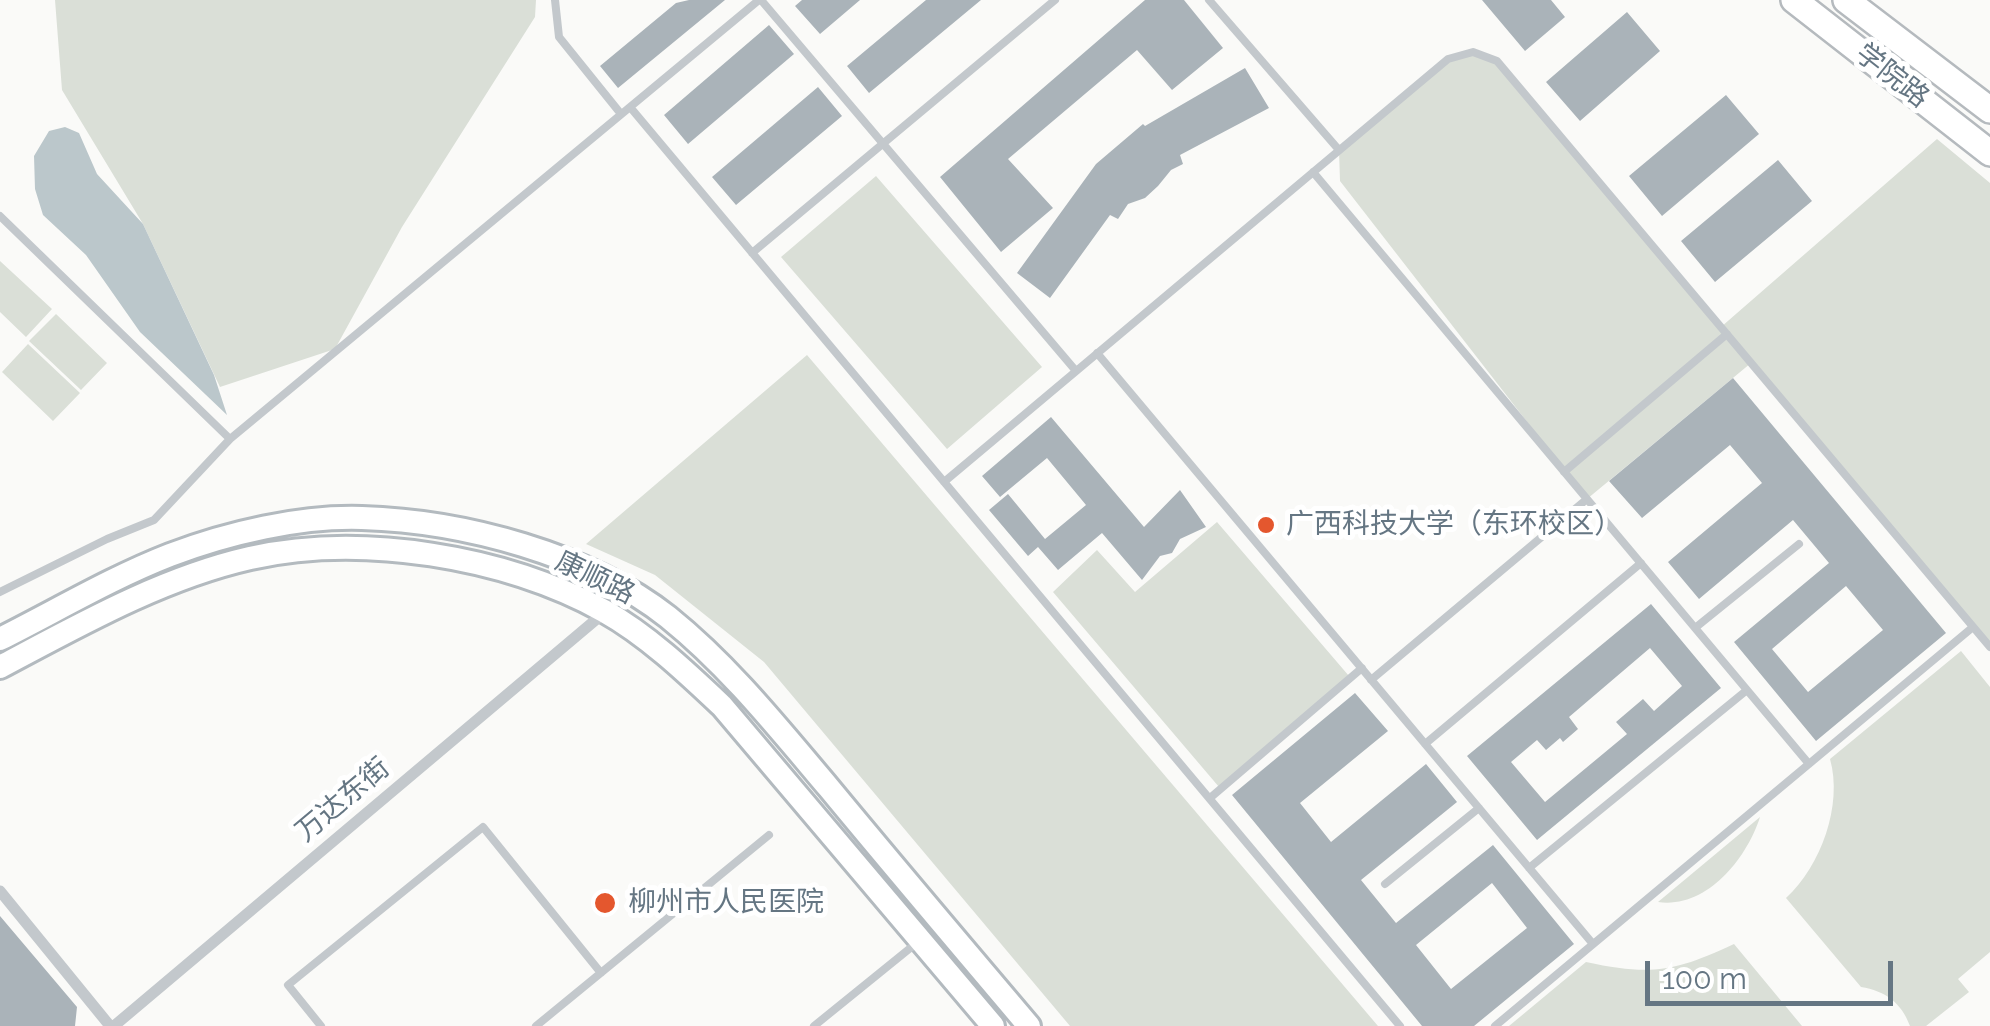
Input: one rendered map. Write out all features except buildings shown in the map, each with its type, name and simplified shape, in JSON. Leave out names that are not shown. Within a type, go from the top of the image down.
[{"type":"main road","name":"学院路","points":[[1794,0],[1990,152]]},
{"type":"main road","name":"学院路","points":[[1846,0],[1990,110]]},
{"type":"main road","name":"康顺路","points":[[0,640],[170,555],[228,537],[291,524],[358,518],[414,521],[562,558],[622,587],[666,616],[713,658],[770,718],[1029,1026]]},
{"type":"main road","name":"康顺路","points":[[0,668],[76,626],[159,588],[249,558],[330,547],[399,549],[546,585],[605,612],[675,662],[722,706],[993,1026]]},
{"type":"street","name":"万达东街","points":[[0,891],[112,1026],[605,612]]},
{"type":"lane","points":[[555,0],[559,36],[622,114]]},
{"type":"lane","points":[[0,592],[108,538],[154,520],[230,440],[760,0],[1076,371]]},
{"type":"lane","points":[[752,253],[1056,0]]},
{"type":"lane","points":[[1210,0],[1340,150]]},
{"type":"lane","points":[[944,482],[1448,59],[1474,52],[1497,61],[1990,647]]},
{"type":"lane","points":[[630,107],[1400,1026]]},
{"type":"lane","points":[[1313,172],[1809,764]]},
{"type":"lane","points":[[0,216],[230,440]]},
{"type":"lane","points":[[1564,472],[1727,334]]},
{"type":"lane","points":[[1097,353],[1593,944]]},
{"type":"lane","points":[[1371,680],[1587,499]]},
{"type":"lane","points":[[1695,628],[1799,544]]},
{"type":"lane","points":[[1425,744],[1641,563]]},
{"type":"lane","points":[[1495,1026],[1973,627]]},
{"type":"lane","points":[[1210,798],[1362,668]]},
{"type":"lane","points":[[1529,868],[1747,690]]},
{"type":"lane","points":[[1385,884],[1480,808]]},
{"type":"lane","points":[[322,1026],[288,985],[483,828],[601,973]]},
{"type":"lane","points":[[536,1026],[769,834]]},
{"type":"lane","points":[[814,1026],[920,940]]},
{"type":"shaded area","points":[[55,0],[536,0],[535,17],[402,227],[335,349],[220,387],[143,224],[62,90]]},
{"type":"shaded area","points":[[1473,52],[1497,61],[1721,327],[1937,139],[1990,183],[1990,647],[1751,363],[1587,499],[1340,181],[1339,150],[1448,59]]},
{"type":"shaded area","points":[[65,127],[79,133],[97,174],[143,224],[214,375],[227,415],[140,332],[86,255],[43,215],[35,189],[34,156],[49,131]]},
{"type":"shaded area","points":[[876,176],[1042,367],[947,449],[781,257]]},
{"type":"shaded area","points":[[0,261],[52,309],[26,337],[0,312]]},
{"type":"shaded area","points":[[56,314],[107,363],[81,390],[29,341]]},
{"type":"shaded area","points":[[28,344],[80,393],[53,421],[2,372]]},
{"type":"shaded area","points":[[807,355],[1378,1026],[1070,1026],[764,662],[655,575],[586,544]]},
{"type":"shaded area","points":[[1217,522],[1349,676],[1219,787],[1053,592],[1097,550],[1135,592]]},
{"type":"shaded area","points":[[1961,651],[1990,687],[1990,952],[1958,979],[1969,992],[1926,1026],[1910,1026],[1891,999],[1861,987],[1786,898],[1809,869],[1826,834],[1834,796],[1830,759]]},
{"type":"shaded area","points":[[1760,817],[1745,849],[1722,878],[1693,897],[1658,902]]},
{"type":"shaded area","points":[[1734,944],[1802,1026],[1509,1026],[1586,962],[1628,969],[1662,969],[1695,961]]},
{"type":"place","name":"广西科技大学（东环校区）","points":[[1266,525]]},
{"type":"place","name":"柳州市人民医院","points":[[605,903]]}]
